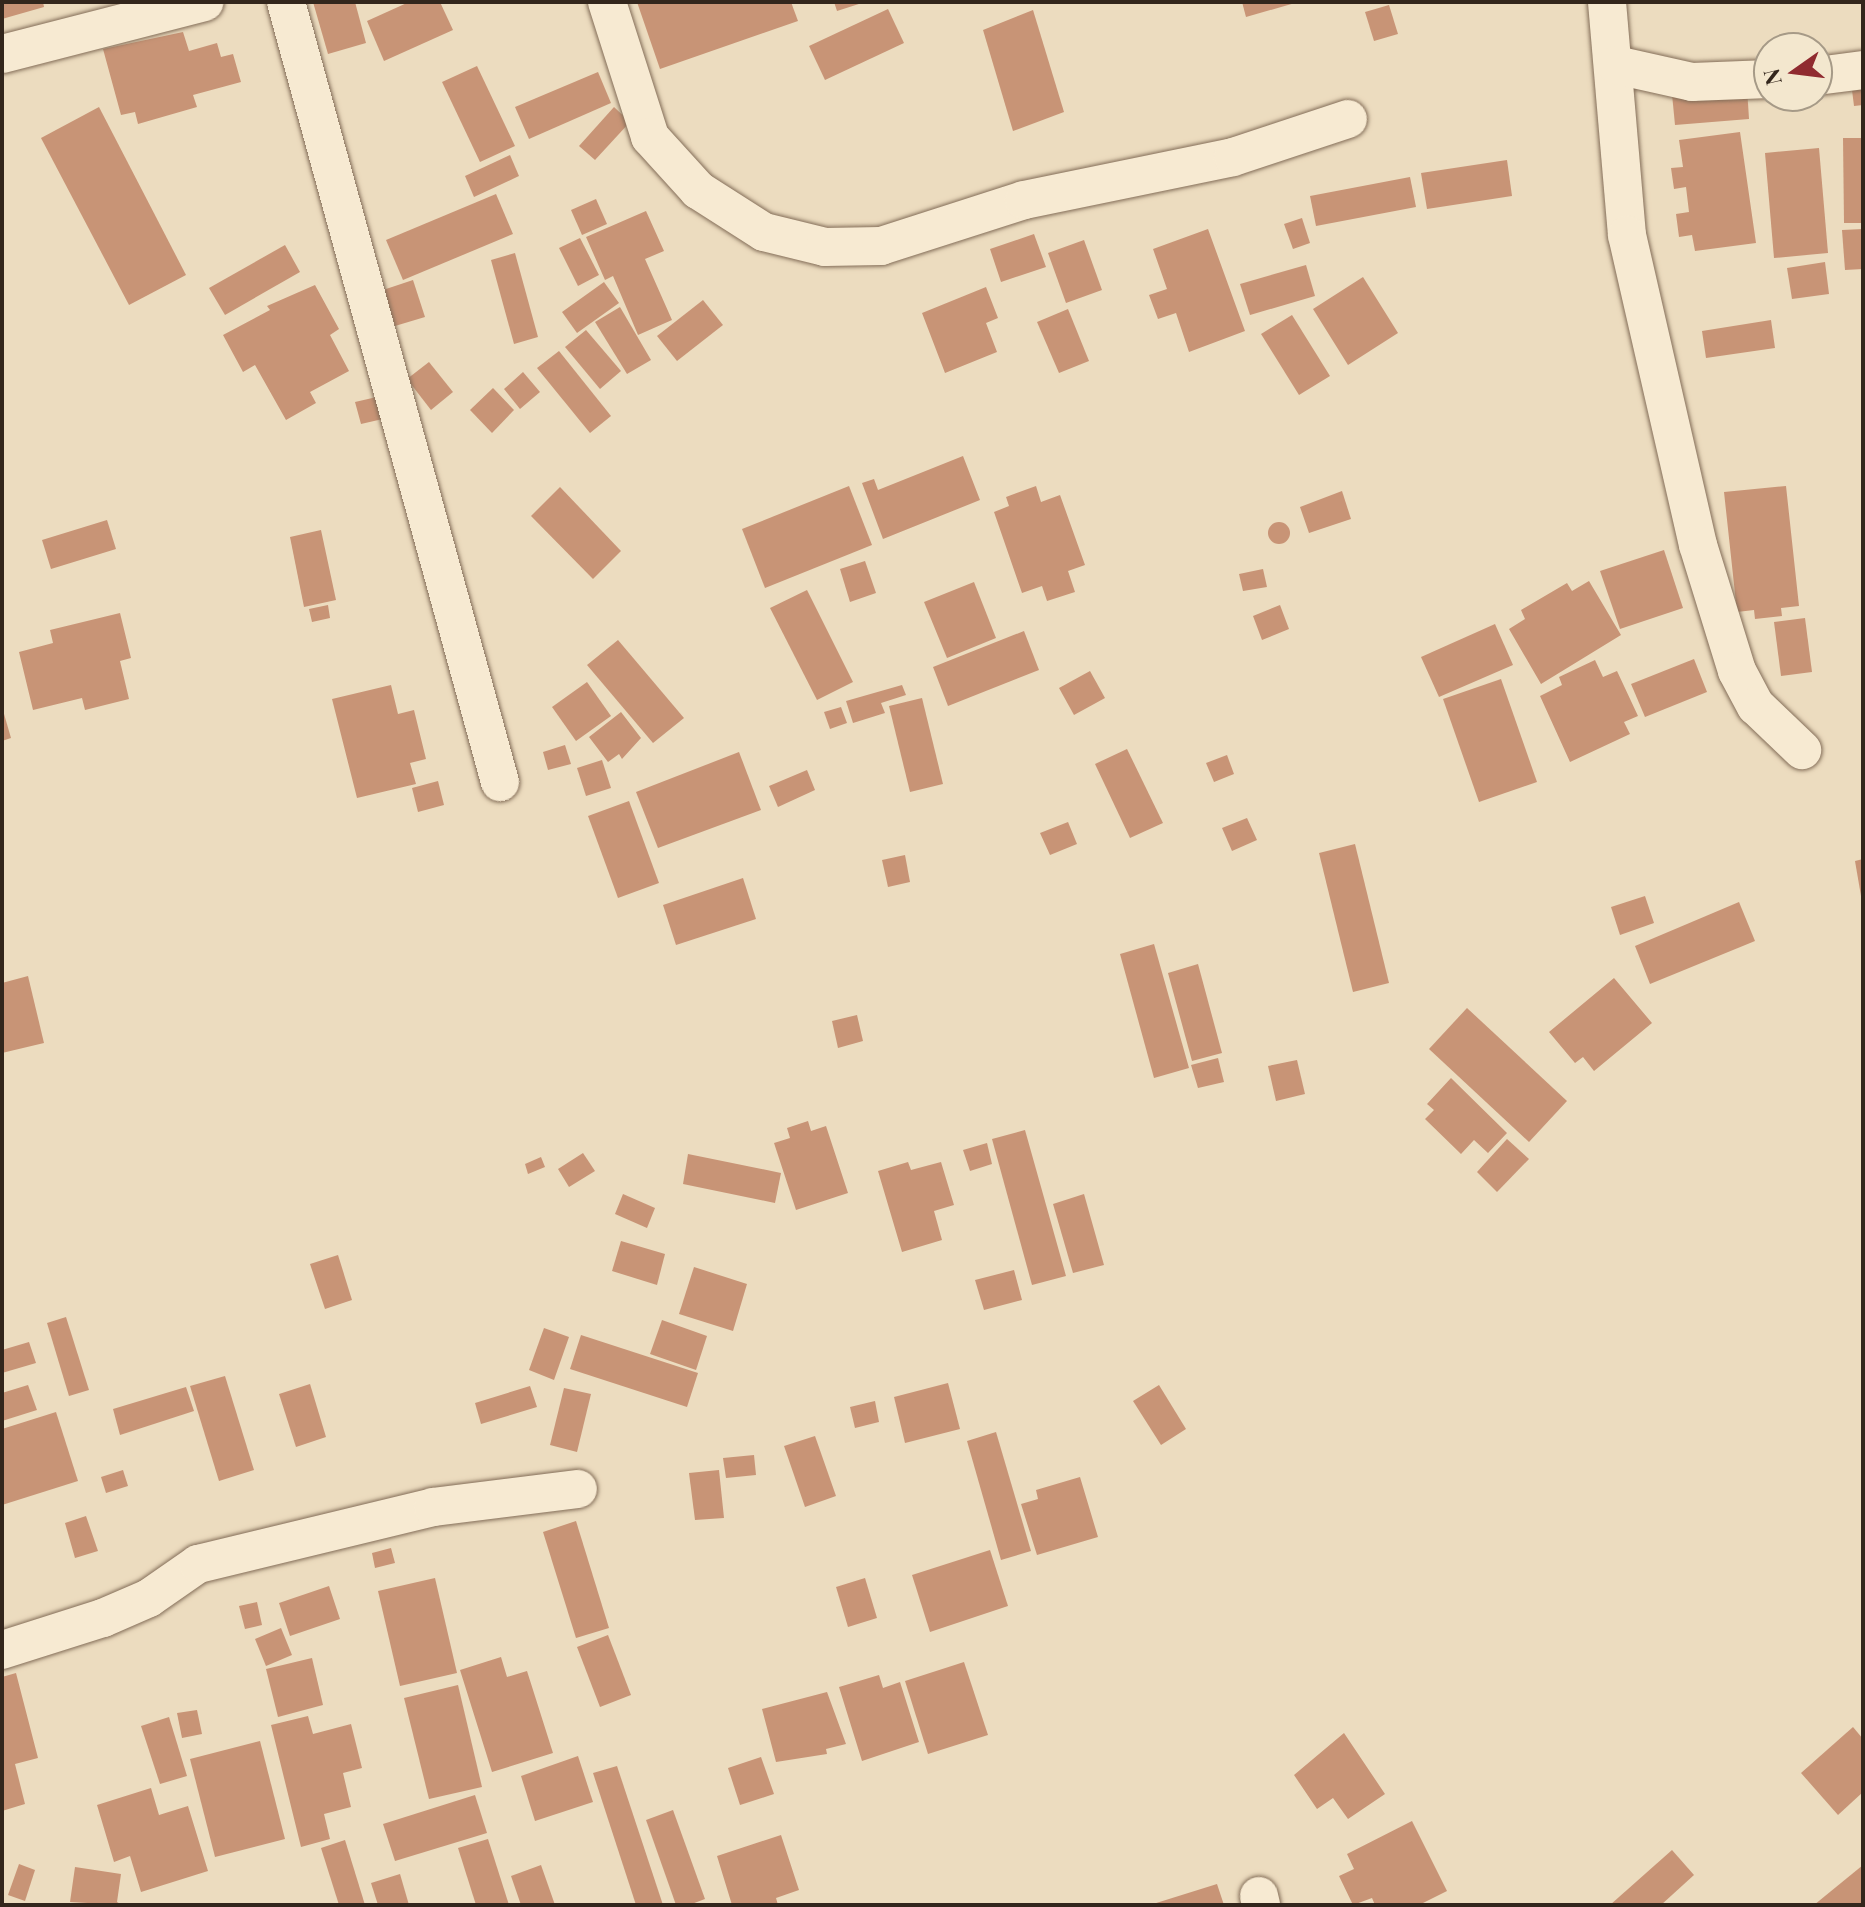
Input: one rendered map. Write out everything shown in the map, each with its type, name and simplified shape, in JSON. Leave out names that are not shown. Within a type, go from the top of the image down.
[{"type":"street","points":[[2,54],[204,2]]},
{"type":"street","points":[[286,2],[500,782]]},
{"type":"street","points":[[607,2],[650,137],[698,190],[724,207],[764,232],[825,247],[881,246],[1024,200],[1233,157],[1348,119]]},
{"type":"street","points":[[1607,2],[1616,65],[1627,235],[1698,545],[1737,671],[1756,706],[1802,750]]},
{"type":"street","points":[[1616,65],[1692,82],[1753,80]]},
{"type":"street","points":[[1833,74],[1863,70]]},
{"type":"street","points":[[2,1650],[103,1618],[149,1598],[198,1564],[433,1507],[578,1489]]},
{"type":"building","points":[[2,2],[43,2],[44,7],[2,19]]},
{"type":"building","points":[[313,2],[355,2],[366,43],[328,54]]},
{"type":"building","points":[[409,2],[440,2],[453,30],[384,61],[367,21]]},
{"type":"building","points":[[637,2],[791,2],[798,21],[660,69]]},
{"type":"building","points":[[834,2],[862,2],[862,3],[837,11]]},
{"type":"building","points":[[1242,2],[1295,2],[1295,3],[1246,17]]},
{"type":"building","points":[[1389,5],[1398,34],[1374,41],[1365,12]]},
{"type":"building","points":[[888,9],[904,43],[825,80],[809,46]]},
{"type":"building","points":[[1033,10],[1064,112],[1013,131],[983,30]]},
{"type":"building","points":[[183,32],[189,51],[217,43],[221,57],[233,54],[241,82],[193,95],[197,107],[138,124],[135,112],[121,115],[103,49]]},
{"type":"building","points":[[477,66],[515,146],[480,162],[442,82]]},
{"type":"building","points":[[598,72],[611,103],[529,139],[515,107]]},
{"type":"building","points":[[1863,72],[1863,105],[1854,106],[1850,74]]},
{"type":"building","points":[[1747,88],[1749,119],[1675,125],[1672,94]]},
{"type":"building","points":[[99,107],[186,275],[129,305],[41,138]]},
{"type":"building","points":[[614,107],[630,122],[595,160],[579,146]]},
{"type":"building","points":[[1740,132],[1756,243],[1695,251],[1692,235],[1679,237],[1676,214],[1689,212],[1686,187],[1674,189],[1671,168],[1683,167],[1679,140]]},
{"type":"building","points":[[1843,138],[1863,138],[1863,223],[1844,223]]},
{"type":"building","points":[[1819,148],[1828,253],[1774,258],[1765,153]]},
{"type":"building","points":[[510,155],[519,176],[474,197],[465,176]]},
{"type":"building","points":[[1507,160],[1512,196],[1427,209],[1421,173]]},
{"type":"building","points":[[1410,177],[1416,207],[1316,226],[1310,196]]},
{"type":"building","points":[[496,194],[513,234],[403,280],[386,240]]},
{"type":"building","points":[[596,199],[607,224],[582,235],[571,210]]},
{"type":"building","points":[[646,211],[664,251],[645,259],[672,320],[638,335],[613,276],[605,280],[586,237]]},
{"type":"building","points":[[1302,218],[1310,243],[1293,249],[1284,224]]},
{"type":"building","points":[[1208,229],[1245,331],[1189,352],[1176,313],[1158,319],[1149,295],[1167,289],[1153,249]]},
{"type":"building","points":[[1863,229],[1863,269],[1845,270],[1842,230]]},
{"type":"building","points":[[1034,234],[1046,267],[1001,282],[990,249]]},
{"type":"building","points":[[580,238],[599,275],[578,286],[559,248]]},
{"type":"building","points":[[1084,240],[1102,290],[1066,303],[1048,253]]},
{"type":"building","points":[[285,245],[300,272],[225,315],[209,288]]},
{"type":"building","points":[[515,253],[538,337],[514,344],[491,260]]},
{"type":"building","points":[[1825,262],[1829,294],[1792,299],[1787,268]]},
{"type":"building","points":[[1306,265],[1315,296],[1250,315],[1240,284]]},
{"type":"building","points":[[1363,277],[1398,333],[1348,365],[1313,309]]},
{"type":"building","points":[[413,280],[425,317],[395,326],[383,290]]},
{"type":"building","points":[[604,282],[619,303],[577,333],[562,312]]},
{"type":"building","points":[[315,285],[339,329],[330,335],[349,371],[310,392],[316,403],[286,420],[255,365],[243,372],[223,335],[270,310],[267,306]]},
{"type":"building","points":[[986,287],[998,318],[986,323],[997,352],[945,373],[922,313]]},
{"type":"building","points":[[703,300],[723,325],[677,361],[657,336]]},
{"type":"building","points":[[620,307],[651,360],[627,374],[595,322]]},
{"type":"building","points":[[1068,309],[1089,361],[1059,373],[1037,322]]},
{"type":"building","points":[[1292,315],[1330,376],[1299,395],[1261,334]]},
{"type":"building","points":[[1771,320],[1775,348],[1706,358],[1702,331]]},
{"type":"building","points":[[586,330],[621,371],[600,389],[565,347]]},
{"type":"building","points":[[559,351],[611,416],[590,433],[537,368]]},
{"type":"building","points":[[429,362],[453,392],[431,410],[407,379]]},
{"type":"building","points":[[523,372],[540,392],[520,409],[504,389]]},
{"type":"building","points":[[493,388],[514,410],[492,433],[470,410]]},
{"type":"building","points":[[381,396],[387,418],[361,424],[355,402]]},
{"type":"building","points":[[963,456],[980,500],[883,539],[862,483],[874,479],[878,490]]},
{"type":"building","points":[[849,486],[872,545],[765,588],[742,529]]},
{"type":"building","points":[[1036,486],[1041,502],[1060,495],[1085,565],[1068,571],[1075,592],[1047,601],[1042,586],[1022,593],[994,512],[1009,506],[1006,497]]},
{"type":"building","points":[[1786,486],[1799,606],[1781,608],[1782,616],[1755,619],[1754,610],[1737,612],[1724,492]]},
{"type":"building","points":[[560,487],[621,551],[593,579],[531,516]]},
{"type":"building","points":[[1342,491],[1351,519],[1309,533],[1300,507]]},
{"type":"building","points":[[107,520],[116,549],[51,569],[42,540]]},
{"type":"building","points":[[1279,522],[1287,525],[1290,533],[1287,541],[1279,544],[1271,541],[1268,533],[1271,525]]},
{"type":"building","points":[[321,530],[336,600],[304,607],[290,537]]},
{"type":"building","points":[[1664,550],[1683,608],[1620,629],[1600,571]]},
{"type":"building","points":[[865,561],[876,593],[850,602],[840,569]]},
{"type":"building","points":[[1263,569],[1267,587],[1243,591],[1239,574]]},
{"type":"building","points":[[1589,581],[1621,635],[1541,684],[1509,629],[1525,619],[1521,610],[1567,583],[1572,591]]},
{"type":"building","points":[[974,582],[996,638],[947,658],[924,602]]},
{"type":"building","points":[[807,590],[853,682],[817,700],[770,608]]},
{"type":"building","points":[[328,605],[330,618],[312,622],[309,609]]},
{"type":"building","points":[[1280,605],[1289,629],[1262,640],[1253,616]]},
{"type":"building","points":[[120,613],[131,658],[120,661],[129,699],[85,710],[82,698],[33,710],[19,652],[53,643],[50,630]]},
{"type":"building","points":[[1805,618],[1812,672],[1781,676],[1774,622]]},
{"type":"building","points":[[1495,624],[1513,665],[1439,697],[1421,657]]},
{"type":"building","points":[[1024,631],[1039,670],[948,706],[933,667]]},
{"type":"building","points":[[618,640],[684,718],[653,743],[587,665]]},
{"type":"building","points":[[1694,659],[1707,692],[1645,717],[1631,684]]},
{"type":"building","points":[[1595,660],[1603,677],[1617,671],[1638,716],[1624,722],[1630,734],[1570,762],[1540,696],[1562,685],[1559,677]]},
{"type":"building","points":[[1090,671],[1105,698],[1074,715],[1059,688]]},
{"type":"building","points":[[1501,679],[1537,782],[1479,802],[1443,699]]},
{"type":"building","points":[[587,682],[611,716],[576,741],[552,707]]},
{"type":"building","points":[[391,685],[398,714],[414,710],[426,759],[410,763],[416,784],[357,798],[332,699]]},
{"type":"building","points":[[902,685],[906,695],[881,703],[885,713],[853,723],[846,701]]},
{"type":"building","points":[[922,698],[943,784],[910,792],[889,706]]},
{"type":"building","points":[[2,707],[11,738],[2,741]]},
{"type":"building","points":[[841,707],[847,723],[830,729],[824,712]]},
{"type":"building","points":[[621,712],[641,738],[622,759],[619,754],[608,762],[589,737]]},
{"type":"building","points":[[565,745],[571,764],[548,770],[543,752]]},
{"type":"building","points":[[1127,749],[1163,823],[1130,838],[1095,764]]},
{"type":"building","points":[[739,752],[761,810],[658,848],[636,792]]},
{"type":"building","points":[[1227,755],[1234,774],[1214,782],[1206,763]]},
{"type":"building","points":[[602,760],[611,788],[586,796],[577,768]]},
{"type":"building","points":[[807,770],[815,790],[778,807],[769,786]]},
{"type":"building","points":[[438,781],[444,805],[418,812],[412,788]]},
{"type":"building","points":[[629,801],[659,883],[618,898],[588,816]]},
{"type":"building","points":[[1247,818],[1257,840],[1232,851],[1222,828]]},
{"type":"building","points":[[1068,822],[1077,844],[1050,855],[1040,833]]},
{"type":"building","points":[[1355,844],[1389,983],[1353,992],[1319,853]]},
{"type":"building","points":[[905,855],[910,882],[888,887],[882,860]]},
{"type":"building","points":[[1863,859],[1863,895],[1861,896],[1855,861]]},
{"type":"building","points":[[743,878],[756,919],[676,945],[663,905]]},
{"type":"building","points":[[1645,896],[1654,923],[1620,935],[1611,907]]},
{"type":"building","points":[[1739,902],[1755,941],[1650,984],[1635,946]]},
{"type":"building","points":[[1154,944],[1189,1068],[1154,1078],[1120,954]]},
{"type":"building","points":[[1198,964],[1222,1053],[1192,1061],[1168,973]]},
{"type":"building","points":[[28,976],[44,1043],[2,1053],[2,983]]},
{"type":"building","points":[[1614,978],[1652,1023],[1594,1071],[1583,1057],[1575,1063],[1549,1032]]},
{"type":"building","points":[[1467,1008],[1567,1101],[1529,1142],[1429,1049]]},
{"type":"building","points":[[857,1015],[863,1041],[838,1048],[832,1021]]},
{"type":"building","points":[[1218,1058],[1224,1082],[1198,1088],[1191,1065]]},
{"type":"building","points":[[1297,1060],[1305,1094],[1276,1101],[1268,1066]]},
{"type":"building","points":[[1451,1078],[1507,1133],[1488,1153],[1474,1140],[1461,1154],[1425,1119],[1434,1110],[1427,1104]]},
{"type":"building","points":[[808,1121],[811,1131],[826,1126],[848,1193],[796,1210],[774,1143],[790,1138],[787,1128]]},
{"type":"building","points":[[1025,1130],[1066,1276],[1032,1285],[992,1139]]},
{"type":"building","points":[[1507,1139],[1529,1159],[1497,1192],[1477,1172]]},
{"type":"building","points":[[987,1143],[992,1164],[970,1171],[963,1150]]},
{"type":"building","points":[[583,1153],[595,1171],[569,1187],[558,1169]]},
{"type":"building","points":[[688,1154],[781,1173],[775,1203],[683,1184]]},
{"type":"building","points":[[541,1157],[545,1167],[528,1174],[525,1164]]},
{"type":"building","points":[[908,1162],[911,1170],[941,1162],[954,1205],[934,1211],[942,1240],[902,1252],[878,1171]]},
{"type":"building","points":[[623,1194],[655,1208],[647,1228],[615,1214]]},
{"type":"building","points":[[1084,1194],[1104,1265],[1073,1273],[1053,1204]]},
{"type":"building","points":[[621,1241],[665,1254],[657,1285],[612,1271]]},
{"type":"building","points":[[338,1255],[352,1300],[325,1309],[310,1264]]},
{"type":"building","points":[[694,1267],[747,1284],[733,1331],[679,1314]]},
{"type":"building","points":[[1014,1270],[1022,1300],[984,1310],[975,1280]]},
{"type":"building","points":[[66,1317],[89,1390],[69,1396],[47,1323]]},
{"type":"building","points":[[662,1320],[707,1336],[696,1370],[650,1354]]},
{"type":"building","points":[[544,1328],[569,1337],[554,1380],[529,1370]]},
{"type":"building","points":[[581,1335],[698,1373],[687,1407],[570,1369]]},
{"type":"building","points":[[29,1342],[36,1363],[2,1373],[2,1350]]},
{"type":"building","points":[[225,1376],[254,1470],[219,1481],[190,1386]]},
{"type":"building","points":[[948,1383],[960,1429],[905,1443],[894,1397]]},
{"type":"building","points":[[310,1384],[326,1437],[296,1447],[279,1394]]},
{"type":"building","points":[[28,1385],[37,1410],[2,1421],[2,1393]]},
{"type":"building","points":[[1159,1385],[1186,1429],[1161,1445],[1133,1401]]},
{"type":"building","points":[[530,1386],[537,1407],[481,1424],[475,1403]]},
{"type":"building","points":[[186,1387],[194,1411],[120,1435],[113,1409]]},
{"type":"building","points":[[564,1388],[591,1394],[577,1452],[550,1445]]},
{"type":"building","points":[[875,1401],[879,1422],[855,1428],[850,1407]]},
{"type":"building","points":[[56,1412],[78,1481],[2,1505],[2,1429]]},
{"type":"building","points":[[996,1432],[1031,1551],[1001,1560],[967,1441]]},
{"type":"building","points":[[815,1436],[836,1496],[805,1507],[784,1446]]},
{"type":"building","points":[[754,1455],[756,1475],[726,1478],[723,1458]]},
{"type":"building","points":[[123,1470],[128,1486],[106,1493],[101,1477]]},
{"type":"building","points":[[719,1470],[724,1518],[695,1520],[689,1473]]},
{"type":"building","points":[[1080,1477],[1098,1537],[1037,1555],[1021,1504],[1038,1499],[1036,1490]]},
{"type":"building","points":[[86,1516],[98,1551],[75,1558],[65,1523]]},
{"type":"building","points":[[576,1521],[609,1628],[576,1638],[543,1532]]},
{"type":"building","points":[[391,1548],[395,1563],[375,1568],[372,1553]]},
{"type":"building","points":[[990,1550],[1008,1606],[930,1632],[912,1575]]},
{"type":"building","points":[[435,1578],[457,1673],[400,1686],[378,1591]]},
{"type":"building","points":[[865,1578],[877,1618],[848,1627],[836,1587]]},
{"type":"building","points":[[329,1586],[340,1619],[290,1636],[279,1603]]},
{"type":"building","points":[[257,1602],[262,1625],[245,1629],[239,1606]]},
{"type":"building","points":[[281,1628],[292,1655],[266,1666],[255,1639]]},
{"type":"building","points":[[608,1635],[631,1695],[600,1707],[577,1647]]},
{"type":"building","points":[[501,1657],[507,1677],[527,1671],[553,1753],[492,1772],[460,1670]]},
{"type":"building","points":[[312,1658],[323,1705],[278,1717],[266,1669]]},
{"type":"building","points":[[964,1662],[988,1735],[928,1754],[905,1681]]},
{"type":"building","points":[[16,1673],[38,1758],[15,1764],[25,1804],[2,1811],[2,1677]]},
{"type":"building","points":[[879,1675],[883,1688],[900,1682],[919,1742],[862,1761],[839,1687]]},
{"type":"building","points":[[458,1685],[482,1787],[429,1799],[404,1698]]},
{"type":"building","points":[[827,1692],[846,1744],[826,1749],[827,1754],[776,1762],[762,1709]]},
{"type":"building","points":[[197,1710],[202,1734],[182,1738],[177,1713]]},
{"type":"building","points":[[308,1716],[313,1734],[351,1724],[362,1768],[343,1773],[351,1807],[324,1814],[330,1839],[301,1847],[271,1725]]},
{"type":"building","points":[[169,1717],[187,1776],[160,1784],[141,1726]]},
{"type":"building","points":[[1853,1727],[1863,1739],[1863,1792],[1838,1815],[1801,1773]]},
{"type":"building","points":[[1344,1733],[1385,1794],[1348,1819],[1333,1798],[1317,1809],[1294,1775]]},
{"type":"building","points":[[260,1741],[285,1839],[215,1857],[190,1759]]},
{"type":"building","points":[[578,1756],[593,1802],[535,1821],[521,1776]]},
{"type":"building","points":[[761,1757],[774,1794],[740,1805],[728,1768]]},
{"type":"building","points":[[617,1766],[663,1905],[636,1905],[593,1773]]},
{"type":"building","points":[[151,1788],[159,1815],[188,1806],[208,1871],[141,1892],[130,1856],[114,1862],[97,1805]]},
{"type":"building","points":[[475,1795],[487,1833],[395,1861],[383,1824]]},
{"type":"building","points":[[673,1810],[705,1899],[689,1905],[676,1905],[646,1820]]},
{"type":"building","points":[[1412,1821],[1447,1891],[1419,1905],[1375,1905],[1372,1898],[1353,1905],[1339,1876],[1354,1869],[1347,1854]]},
{"type":"building","points":[[781,1835],[799,1890],[776,1898],[778,1905],[732,1905],[717,1856]]},
{"type":"building","points":[[488,1839],[509,1905],[476,1905],[458,1848]]},
{"type":"building","points":[[345,1840],[365,1905],[339,1905],[321,1848]]},
{"type":"building","points":[[1672,1850],[1694,1875],[1661,1905],[1610,1905]]},
{"type":"building","points":[[19,1864],[35,1870],[25,1901],[8,1895]]},
{"type":"building","points":[[541,1865],[555,1905],[521,1905],[511,1876]]},
{"type":"building","points":[[1863,1865],[1863,1905],[1814,1905]]},
{"type":"building","points":[[75,1867],[121,1874],[117,1902],[122,1905],[70,1902]]},
{"type":"building","points":[[400,1874],[409,1905],[378,1905],[371,1883]]},
{"type":"building","points":[[1217,1884],[1224,1905],[1153,1905],[1153,1904]]}]
